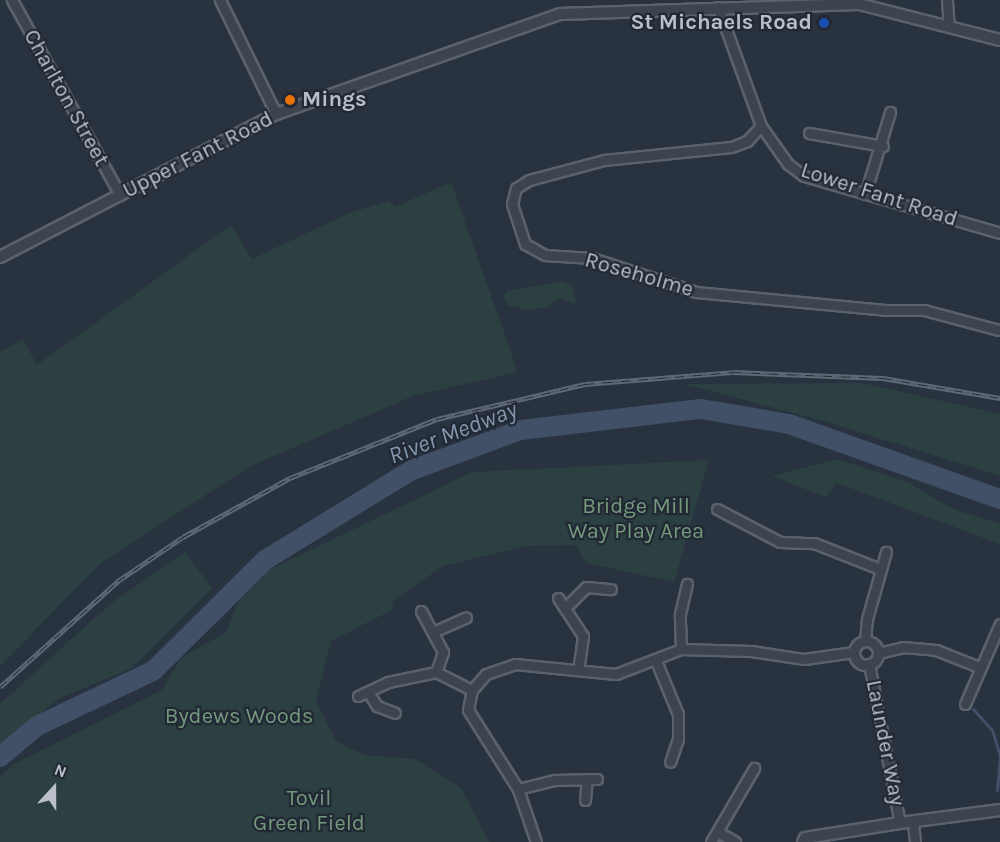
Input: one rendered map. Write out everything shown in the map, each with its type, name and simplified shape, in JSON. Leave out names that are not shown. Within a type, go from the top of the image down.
[{"type":"street","name":"Charlton Street","points":[[12,0],[120,195]]},
{"type":"street","points":[[219,0],[276,114]]},
{"type":"street","points":[[947,0],[949,27]]},
{"type":"street","name":"Upper Fant Road","points":[[0,257],[276,114],[560,14],[718,7],[874,5],[1000,40]]},
{"type":"street","name":"Lower Fant Road","points":[[718,7],[761,126],[771,145],[796,171],[865,194],[1000,233]]},
{"type":"street","points":[[865,194],[883,146],[890,112]]},
{"type":"street","name":"Roseholme","points":[[761,126],[747,141],[731,147],[604,160],[529,180],[516,188],[512,204],[525,244],[545,255],[592,258],[696,292],[885,310],[924,310],[999,330]]},
{"type":"street","points":[[809,133],[883,146]]},
{"type":"street","points":[[717,509],[780,542],[814,543],[880,569]]},
{"type":"street","points":[[865,641],[867,619],[886,552]]},
{"type":"street","points":[[681,649],[680,614],[687,584]]},
{"type":"street","points":[[566,607],[586,587],[611,589]]},
{"type":"street","points":[[558,598],[583,636],[578,670]]},
{"type":"street","points":[[421,611],[443,652],[436,672]]},
{"type":"street","points":[[433,632],[466,617]]},
{"type":"street","points":[[965,704],[979,667],[1000,624]]},
{"type":"street","name":"Launder Way","points":[[865,641],[873,643],[878,653],[869,664],[859,662],[854,652],[865,641]]},
{"type":"street","points":[[878,653],[903,647],[936,650],[979,667]]},
{"type":"street","points":[[536,842],[518,789],[468,710],[472,690],[486,674],[514,664],[616,675],[656,661],[681,649],[751,651],[804,659],[854,652]]},
{"type":"street","points":[[656,661],[678,714],[678,739],[670,762]]},
{"type":"street","name":"Launder Way","points":[[869,664],[900,823]]},
{"type":"street","points":[[358,696],[388,682],[436,672],[472,690]]},
{"type":"street","points":[[368,692],[377,706],[395,712]]},
{"type":"street","points":[[711,842],[754,768]]},
{"type":"street","points":[[518,789],[555,780],[592,779],[585,800]]},
{"type":"street","points":[[803,842],[805,838],[900,823],[999,813]]},
{"type":"street","points":[[913,823],[915,842]]},
{"type":"street","points":[[718,832],[735,842]]},
{"type":"green space","points":[[451,182],[518,372],[413,396],[249,467],[101,563],[0,666],[0,352],[23,339],[37,365],[231,225],[252,259],[349,213],[389,201],[395,207]]},
{"type":"green space","points":[[563,281],[572,286],[576,304],[560,298],[546,308],[527,310],[507,305],[504,297],[507,291]]},
{"type":"green space","points":[[862,383],[1000,414],[1000,476],[827,422],[684,384]]},
{"type":"green space","points":[[837,459],[909,483],[953,509],[1000,524],[1000,544],[837,483],[826,497],[772,476]]},
{"type":"green space","name":"Bydews Woods","points":[[709,460],[674,582],[586,563],[576,545],[527,546],[443,566],[393,601],[392,610],[331,641],[316,701],[336,741],[364,755],[415,759],[461,788],[489,842],[0,842],[0,777],[12,765],[162,690],[181,658],[226,632],[238,602],[269,570],[472,472]]},
{"type":"green space","points":[[185,552],[212,588],[132,668],[58,699],[0,748],[0,704],[110,604]]},
{"type":"waterway","name":"River Medway","points":[[0,757],[37,726],[153,671],[265,560],[412,470],[521,430],[701,409],[789,424],[1000,499]]},
{"type":"waterway","points":[[973,709],[992,730],[1000,756],[997,790]]},
{"type":"railway","points":[[0,687],[118,581],[183,537],[290,478],[437,419],[585,384],[733,372],[883,378],[1000,398]]},
{"type":"place","name":"St Michaels Road","points":[[824,23]]},
{"type":"place","name":"Mings","points":[[290,100]]},
{"type":"park label","name":"Bridge Mill Way Play Area","points":[[636,518]]},
{"type":"park label","name":"Tovil Green Field","points":[[309,810]]}]
